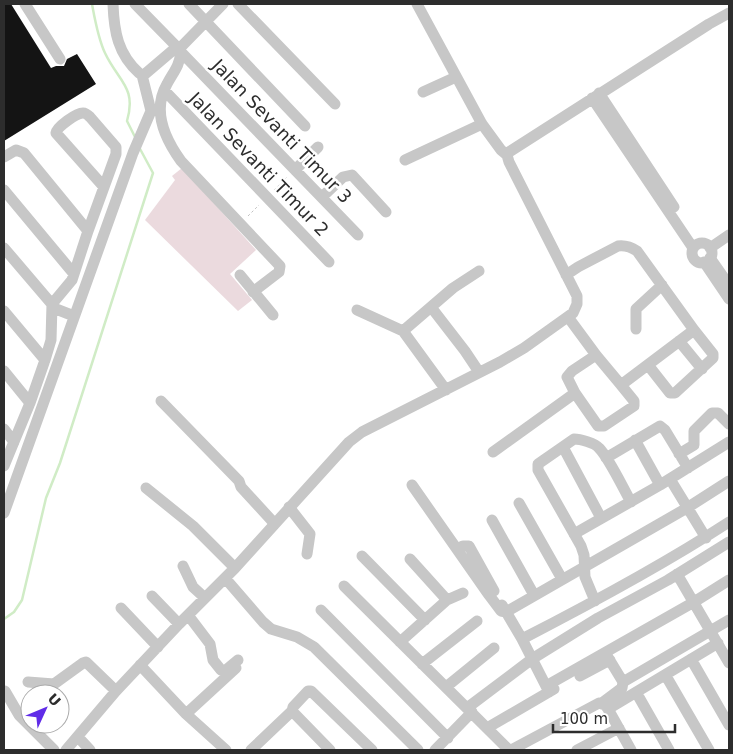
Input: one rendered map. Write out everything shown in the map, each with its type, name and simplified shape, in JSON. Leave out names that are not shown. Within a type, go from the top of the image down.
[{"type":"street","points":[[25,4],[60,59]]},
{"type":"street","points":[[4,513],[133,153],[151,111],[142,75],[130,64],[120,50],[116,36],[113,4]]},
{"type":"street","name":"Jalan Sevanti Timur 3","points":[[135,4],[358,235]]},
{"type":"street","points":[[189,4],[305,126]]},
{"type":"street","points":[[223,4],[180,51],[180,64],[164,90],[161,116],[165,134],[181,161],[280,266],[279,272],[253,292]]},
{"type":"street","points":[[238,4],[335,104]]},
{"type":"street","points":[[66,750],[116,691],[178,624],[235,568],[340,450],[362,432],[524,348],[568,317],[575,308],[577,300],[566,275],[507,155],[501,150],[482,124],[417,4]]},
{"type":"street","points":[[507,155],[511,150],[708,24],[729,13]]},
{"type":"street","points":[[142,75],[172,51],[180,51]]},
{"type":"street","points":[[423,92],[456,77]]},
{"type":"street","name":"Jalan Sevanti Timur 2","points":[[164,90],[329,262]]},
{"type":"street","points":[[596,96],[703,252],[729,285]]},
{"type":"street","points":[[4,466],[30,403],[51,340],[52,304],[68,285],[74,274],[117,150],[90,117],[80,113],[58,127],[56,130],[57,134],[104,187]]},
{"type":"street","points":[[405,160],[482,124]]},
{"type":"street","points":[[295,170],[318,148]]},
{"type":"street","points":[[4,157],[19,150],[24,153],[88,231]]},
{"type":"street","points":[[322,197],[343,177],[352,175],[386,212]]},
{"type":"street","points":[[4,190],[74,274]]},
{"type":"street","points":[[703,252],[729,234]]},
{"type":"street","points":[[566,275],[586,262],[618,246],[623,245],[637,251],[713,354],[712,359],[702,369],[675,393],[671,394],[648,365]]},
{"type":"street","points":[[4,248],[52,304]]},
{"type":"street","points":[[703,252],[729,299]]},
{"type":"street","points":[[403,331],[479,271]]},
{"type":"street","points":[[240,275],[273,314]]},
{"type":"street","points":[[636,329],[636,309],[662,285]]},
{"type":"street","points":[[52,304],[58,303],[76,312]]},
{"type":"street","points":[[431,307],[479,372]]},
{"type":"street","points":[[357,310],[403,331],[446,390]]},
{"type":"street","points":[[4,311],[45,360]]},
{"type":"street","points":[[568,317],[596,355],[634,400],[635,404],[602,427],[596,425],[575,393],[567,376],[596,355]]},
{"type":"street","points":[[621,385],[694,330]]},
{"type":"street","points":[[679,341],[702,369]]},
{"type":"street","points":[[4,371],[30,403]]},
{"type":"street","points":[[493,452],[575,393]]},
{"type":"street","points":[[162,401],[240,481],[241,487],[274,523]]},
{"type":"street","points":[[679,454],[694,445],[693,432],[712,412],[718,413],[729,424]]},
{"type":"street","points":[[606,458],[658,426],[661,426],[688,468]]},
{"type":"street","points":[[4,429],[14,442]]},
{"type":"street","points":[[595,601],[585,577],[584,555],[537,468],[539,463],[574,439],[598,446],[631,502]]},
{"type":"street","points":[[635,440],[660,485]]},
{"type":"street","points":[[574,534],[660,485],[729,442]]},
{"type":"street","points":[[563,447],[601,518]]},
{"type":"street","points":[[670,479],[706,538]]},
{"type":"street","points":[[506,612],[687,508],[729,481]]},
{"type":"street","points":[[412,485],[457,549],[469,546],[548,689]]},
{"type":"street","points":[[146,488],[193,526],[235,568]]},
{"type":"street","points":[[519,503],[562,579]]},
{"type":"street","points":[[289,507],[310,534],[308,554]]},
{"type":"street","points":[[492,520],[534,595]]},
{"type":"street","points":[[522,640],[706,538],[729,522]]},
{"type":"street","points":[[435,750],[448,738],[469,710],[532,659],[598,618],[677,574],[729,542]]},
{"type":"street","points":[[362,556],[424,620]]},
{"type":"street","points":[[410,559],[447,600]]},
{"type":"street","points":[[182,566],[194,586],[205,598]]},
{"type":"street","points":[[677,574],[729,662]]},
{"type":"street","points":[[225,578],[271,629],[297,637],[314,647],[418,750]]},
{"type":"street","points":[[487,728],[548,689],[607,657],[729,580]]},
{"type":"street","points":[[344,586],[510,750],[597,704],[605,706],[636,692],[666,676],[718,643]]},
{"type":"street","points":[[400,642],[447,600],[462,594]]},
{"type":"street","points":[[152,596],[178,624]]},
{"type":"street","points":[[121,608],[158,647]]},
{"type":"street","points":[[321,610],[448,738]]},
{"type":"street","points":[[186,714],[238,663],[226,670],[221,670],[213,660],[210,644],[188,616]]},
{"type":"street","points":[[422,664],[477,620]]},
{"type":"street","points":[[623,682],[712,632],[729,620]]},
{"type":"street","points":[[446,687],[494,648]]},
{"type":"street","points":[[605,706],[622,688],[623,682],[607,657]]},
{"type":"street","points":[[691,659],[729,725]]},
{"type":"street","points":[[28,682],[54,684],[82,662],[86,662],[116,691]]},
{"type":"street","points":[[140,665],[186,714],[226,750]]},
{"type":"street","points":[[666,676],[709,750]]},
{"type":"street","points":[[5,691],[19,715],[54,750]]},
{"type":"street","points":[[251,750],[292,711],[293,707],[308,691],[312,691],[372,750]]},
{"type":"street","points":[[636,692],[670,750]]},
{"type":"street","points":[[605,706],[631,750]]},
{"type":"street","points":[[292,711],[330,750]]},
{"type":"street","points":[[577,750],[618,728]]},
{"type":"street","points":[[78,736],[90,750]]},
{"type":"shaded area","points":[[182,168],[256,250],[230,274],[252,300],[238,311],[145,220],[175,180],[172,176]]},
{"type":"building","points":[[4,4],[11,4],[51,68],[64,66],[67,59],[77,54],[96,84],[4,141]]},
{"type":"waterway","points":[[92,4],[103,47],[110,63],[128,92],[130,100],[127,121],[135,137]]},
{"type":"waterway","points":[[4,619],[14,612],[22,600],[46,498],[60,463],[153,173],[139,147]]}]
